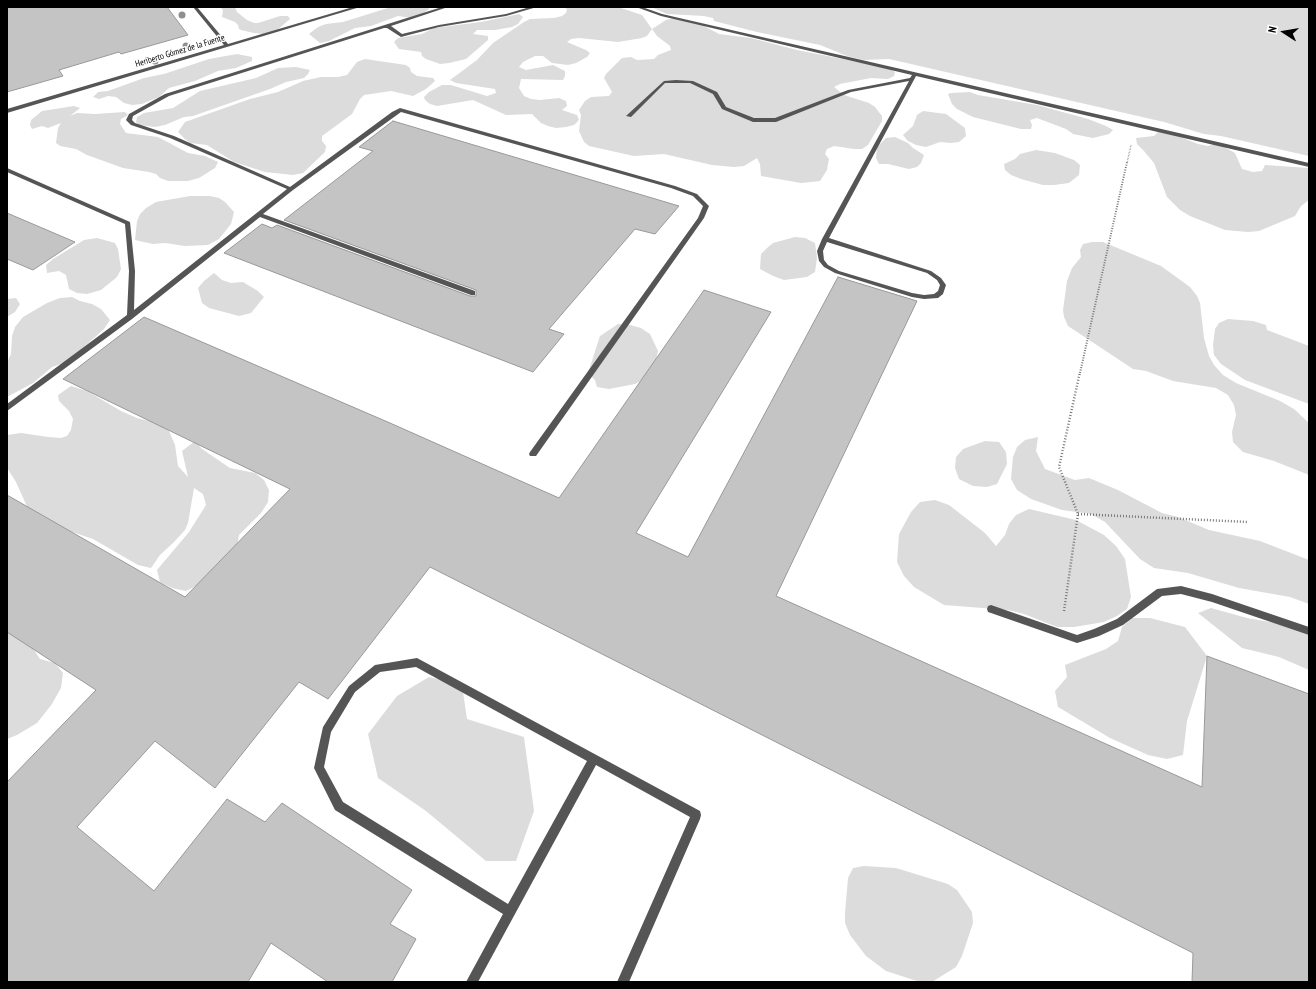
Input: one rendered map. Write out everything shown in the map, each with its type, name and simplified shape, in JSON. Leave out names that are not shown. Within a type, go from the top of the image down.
[{"type":"street","points":[[195,7],[226,45]]},
{"type":"street","name":"Heriberto Gómez de la Fuente","points":[[7,111],[358,7]]},
{"type":"street","points":[[292,189],[172,137],[133,124],[129,120],[131,115],[167,95],[446,7]]},
{"type":"street","points":[[388,26],[401,36],[404,36],[439,26],[506,15],[535,7]]},
{"type":"street","points":[[638,7],[661,15],[913,77],[1135,125],[1309,165]]},
{"type":"street","points":[[629,116],[664,82],[676,80],[691,82],[715,93],[724,108],[753,120],[776,120],[850,91],[913,77]]},
{"type":"street","points":[[825,239],[929,272],[939,279],[943,285],[942,292],[936,296],[924,297],[912,295],[837,272],[826,266],[821,260],[820,251],[825,239],[913,77]]},
{"type":"street","points":[[7,408],[130,317],[292,189],[400,110],[673,187],[695,195],[706,206],[701,218],[533,454]]},
{"type":"street","points":[[7,170],[128,223],[132,271],[130,317]]},
{"type":"street","points":[[260,215],[473,293]]},
{"type":"street","points":[[991,609],[1077,638],[1096,633],[1120,622],[1160,592],[1181,590],[1212,598],[1309,632]]},
{"type":"street","points":[[510,912],[339,806],[319,768],[326,730],[352,689],[378,668],[417,662],[593,760],[696,815],[623,982]]},
{"type":"street","points":[[472,982],[593,760]]},
{"type":"path","points":[[1061,633],[1078,514],[1059,467],[1135,125]]},
{"type":"path","points":[[1078,514],[1248,522]]},
{"type":"shaded area","points":[[220,7],[235,7],[237,12],[247,20],[254,23],[280,16],[288,16],[290,19],[276,31],[263,34],[254,33],[239,29],[235,22],[222,17],[223,10]]},
{"type":"shaded area","points":[[391,7],[428,7],[429,9],[420,16],[412,18],[398,16],[371,26],[355,28],[329,41],[320,43],[309,34],[318,27],[326,24],[343,22]]},
{"type":"shaded area","points":[[563,7],[618,7],[642,15],[652,29],[647,36],[642,38],[618,42],[579,38],[571,39],[567,42],[590,53],[587,57],[576,63],[568,65],[552,63],[543,56],[535,56],[523,62],[519,67],[526,70],[553,65],[565,71],[563,80],[521,79],[519,88],[524,96],[531,99],[540,100],[559,98],[566,101],[567,106],[562,110],[577,115],[579,120],[574,125],[556,128],[541,123],[532,114],[506,115],[473,100],[437,106],[430,104],[425,100],[424,97],[429,92],[442,85],[451,85],[487,96],[496,93],[495,89],[456,83],[450,80],[477,60],[493,43],[524,22],[530,19],[554,18],[562,16],[566,13],[567,9]]},
{"type":"shaded area","points":[[651,7],[1309,7],[1309,156],[1221,136],[1204,134],[1164,122],[889,59],[863,60],[847,56],[820,45],[757,32],[714,21],[713,18],[704,16],[667,14]]},
{"type":"shaded area","points":[[519,14],[523,17],[518,24],[512,27],[495,30],[477,30],[473,34],[488,36],[488,40],[466,59],[449,63],[440,64],[426,59],[422,56],[421,52],[399,49],[394,42],[398,38],[422,34],[434,28],[481,22]]},
{"type":"shaded area","points":[[674,18],[702,25],[719,34],[751,38],[797,50],[889,68],[895,72],[894,76],[888,79],[871,78],[840,84],[834,87],[844,95],[869,103],[875,107],[882,116],[882,121],[868,145],[862,149],[834,146],[827,149],[825,154],[829,159],[827,170],[820,181],[801,183],[761,176],[760,164],[757,158],[744,166],[734,167],[712,165],[664,154],[634,156],[589,146],[584,142],[579,131],[581,115],[579,110],[585,101],[591,97],[609,96],[612,92],[604,78],[606,74],[622,58],[631,57],[637,60],[654,59],[658,55],[671,50],[670,46],[657,36],[652,29],[666,20]]},
{"type":"shaded area","points":[[237,54],[252,57],[252,61],[236,68],[218,71],[195,81],[169,88],[159,97],[142,104],[132,105],[124,103],[116,97],[108,96],[99,99],[93,97],[98,92],[108,91],[144,78],[164,74],[209,59]]},
{"type":"shaded area","points":[[365,59],[406,65],[410,68],[411,72],[417,76],[433,78],[435,81],[426,89],[413,96],[391,91],[364,95],[360,99],[352,114],[322,136],[322,141],[326,146],[325,152],[303,173],[293,175],[265,172],[234,162],[207,145],[190,143],[178,132],[185,122],[250,99],[278,92],[303,81],[321,77],[338,77],[347,75],[357,62]]},
{"type":"shaded area","points":[[296,67],[310,70],[304,78],[286,82],[270,89],[193,116],[184,117],[165,125],[155,127],[139,125],[136,122],[137,117],[144,113],[173,108],[200,91],[256,78],[278,68]]},
{"type":"shaded area","points":[[970,92],[978,95],[1037,105],[1088,119],[1113,130],[1109,134],[1093,138],[1073,134],[1066,129],[1037,118],[1030,120],[1032,125],[1031,129],[1021,129],[973,117],[957,109],[952,104],[948,94]]},
{"type":"shaded area","points":[[74,106],[80,108],[70,116],[77,113],[95,114],[125,112],[128,115],[121,119],[120,124],[126,133],[158,137],[188,153],[205,156],[218,162],[215,168],[199,178],[188,181],[168,181],[160,178],[156,174],[123,168],[87,155],[76,149],[60,146],[56,143],[58,128],[61,123],[48,128],[42,126],[32,129],[30,125],[31,120],[42,111]]},
{"type":"shaded area","points":[[923,111],[946,114],[965,128],[966,136],[959,142],[940,142],[926,147],[916,145],[908,141],[903,135],[913,126],[917,115]]},
{"type":"shaded area","points":[[1158,132],[1170,133],[1198,144],[1208,146],[1216,144],[1226,148],[1235,153],[1242,169],[1253,172],[1262,171],[1265,165],[1309,168],[1309,200],[1301,206],[1295,216],[1259,231],[1248,232],[1225,230],[1190,216],[1180,210],[1167,197],[1154,163],[1137,144],[1136,138],[1154,136]]},
{"type":"shaded area","points":[[895,137],[908,143],[924,155],[921,163],[917,167],[909,169],[888,164],[879,164],[876,158],[877,147],[886,138]]},
{"type":"shaded area","points":[[1036,150],[1055,153],[1074,160],[1080,165],[1079,175],[1069,183],[1043,185],[1021,179],[1011,175],[1005,170],[1004,164],[1015,159],[1020,154]]},
{"type":"shaded area","points":[[190,196],[210,196],[219,198],[234,212],[231,224],[219,239],[208,245],[185,246],[165,243],[153,244],[135,240],[137,221],[140,214],[146,208],[156,202]]},
{"type":"shaded area","points":[[795,237],[805,238],[815,243],[817,258],[815,272],[807,277],[784,280],[760,269],[761,254],[767,248],[773,243]]},
{"type":"shaded area","points":[[97,238],[115,243],[118,249],[121,269],[117,277],[101,290],[87,294],[77,293],[69,289],[66,275],[59,271],[47,273],[46,265],[53,259],[84,240]]},
{"type":"shaded area","points":[[1103,242],[1161,266],[1190,287],[1200,303],[1204,338],[1209,356],[1214,365],[1223,375],[1236,383],[1280,401],[1294,409],[1309,423],[1309,475],[1274,461],[1243,452],[1233,442],[1232,432],[1236,415],[1234,405],[1228,395],[1216,388],[1173,381],[1146,371],[1133,369],[1068,326],[1063,310],[1067,281],[1072,268],[1081,257],[1080,250],[1083,244]]},
{"type":"shaded area","points":[[214,273],[222,280],[231,283],[243,282],[258,291],[264,297],[251,313],[239,316],[209,308],[202,303],[198,288]]},
{"type":"shaded area","points":[[72,297],[101,309],[110,320],[104,329],[67,362],[52,367],[33,383],[7,397],[7,363],[11,354],[12,336],[15,327],[23,317],[47,303],[60,298]]},
{"type":"shaded area","points":[[16,298],[20,304],[15,312],[7,317],[7,299]]},
{"type":"shaded area","points":[[1228,319],[1253,321],[1266,325],[1267,330],[1309,346],[1309,404],[1245,380],[1221,364],[1214,355],[1213,345],[1215,329],[1219,323]]},
{"type":"shaded area","points":[[618,324],[641,328],[650,334],[658,351],[654,369],[646,378],[635,384],[609,389],[597,387],[595,380],[588,373],[600,336]]},
{"type":"shaded area","points":[[71,386],[87,391],[121,411],[137,418],[161,424],[169,431],[175,445],[178,466],[188,477],[182,451],[195,441],[202,449],[230,468],[255,473],[264,480],[269,490],[268,502],[261,513],[239,535],[237,547],[202,583],[186,591],[172,588],[160,582],[157,570],[189,532],[206,505],[203,494],[194,488],[188,523],[185,530],[160,555],[151,568],[138,565],[93,539],[43,522],[29,511],[16,482],[7,468],[7,435],[21,433],[61,438],[67,436],[71,430],[73,419],[69,411],[59,401],[58,395]]},
{"type":"shaded area","points":[[1038,437],[1036,451],[1045,469],[1075,480],[1089,478],[1118,490],[1162,513],[1178,517],[1209,530],[1260,541],[1309,560],[1309,604],[1290,597],[1239,588],[1188,573],[1154,568],[1140,559],[1105,522],[1091,514],[1062,510],[1031,499],[1017,490],[1011,479],[1013,457],[1017,447],[1025,440]]},
{"type":"shaded area","points":[[985,441],[999,442],[1006,452],[1007,464],[997,484],[987,487],[973,486],[959,479],[955,468],[956,457],[963,449]]},
{"type":"shaded area","points":[[935,500],[949,505],[985,533],[996,546],[1005,535],[1009,524],[1016,515],[1029,509],[1076,520],[1104,535],[1116,546],[1125,559],[1131,597],[1127,609],[1104,622],[1074,627],[1057,627],[1024,614],[1008,610],[944,605],[914,587],[904,576],[897,562],[899,534],[911,512],[920,502]]},
{"type":"shaded area","points":[[1211,608],[1247,618],[1281,624],[1309,634],[1309,670],[1279,657],[1242,648],[1198,613]]},
{"type":"shaded area","points":[[1132,618],[1150,618],[1185,627],[1207,656],[1187,721],[1183,755],[1167,759],[1148,755],[1110,738],[1058,707],[1055,691],[1067,677],[1065,665],[1106,649],[1118,641],[1122,627]]},
{"type":"shaded area","points":[[7,621],[20,628],[40,659],[55,663],[63,673],[61,688],[52,704],[37,723],[7,739]]},
{"type":"shaded area","points":[[429,677],[462,685],[467,719],[524,737],[534,811],[516,861],[486,861],[426,811],[378,778],[368,734],[397,696]]},
{"type":"shaded area","points":[[864,866],[896,868],[948,884],[957,890],[972,912],[973,923],[962,956],[956,967],[932,982],[920,982],[886,971],[866,956],[850,935],[845,923],[848,878],[853,868]]},
{"type":"building","points":[[7,7],[167,7],[188,35],[121,54],[119,52],[59,70],[63,76],[7,92]]},
{"type":"building","points":[[393,121],[679,206],[655,234],[635,229],[549,329],[564,334],[533,372],[224,253],[262,224],[272,228],[277,225],[470,296],[476,296],[476,290],[284,220],[373,151],[359,147]]},
{"type":"building","points":[[7,213],[75,242],[33,270],[7,259]]},
{"type":"building","points":[[838,277],[917,301],[776,596],[1202,787],[1207,656],[1309,694],[1309,982],[1192,982],[1193,953],[430,567],[328,699],[299,682],[215,788],[155,741],[77,827],[154,891],[227,799],[265,822],[282,803],[412,890],[390,924],[416,939],[392,982],[328,982],[271,943],[248,982],[7,982],[7,782],[96,690],[7,632],[7,495],[185,597],[290,489],[63,379],[144,317],[559,498],[704,290],[771,312],[636,533],[688,557]]}]
